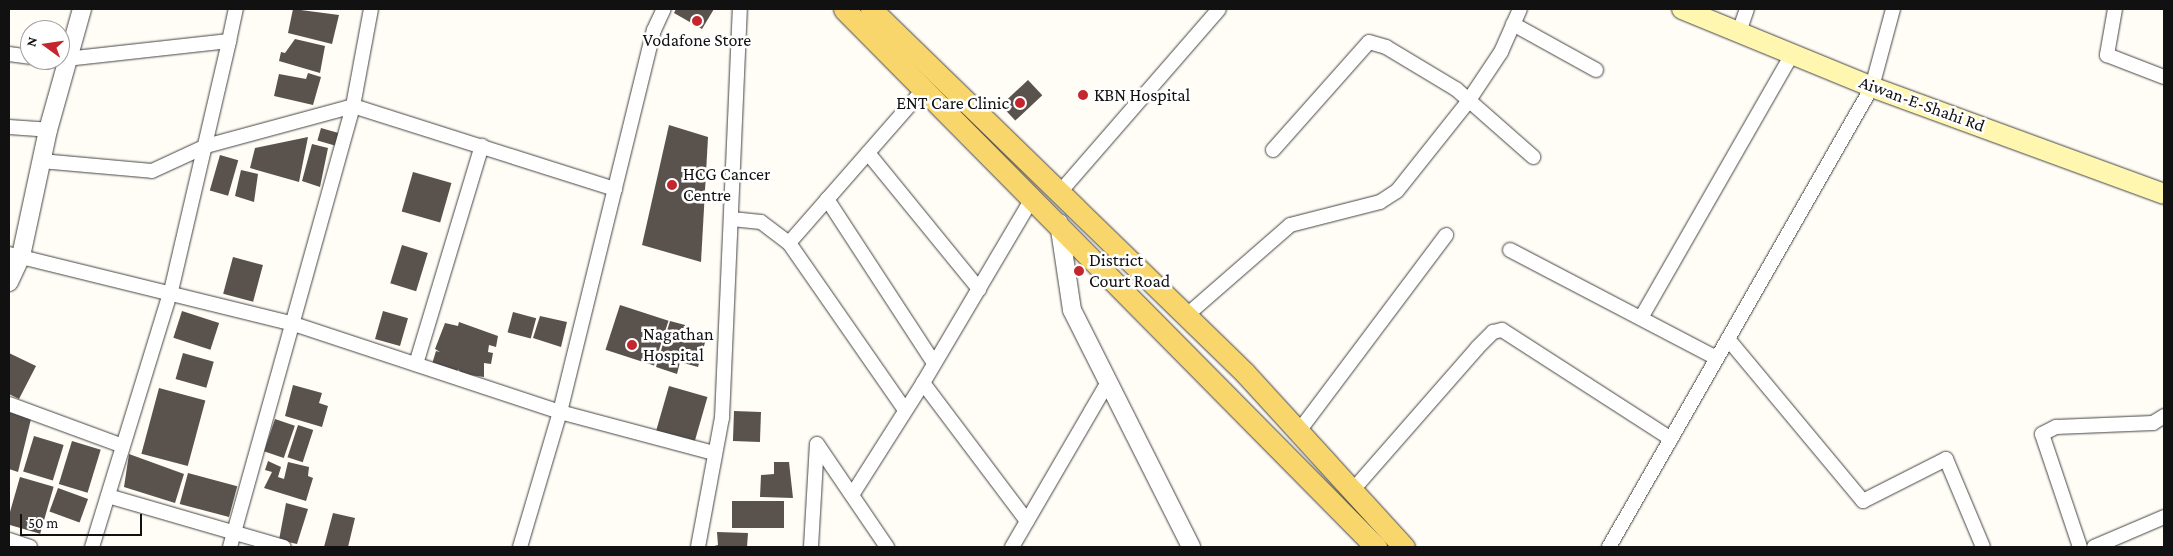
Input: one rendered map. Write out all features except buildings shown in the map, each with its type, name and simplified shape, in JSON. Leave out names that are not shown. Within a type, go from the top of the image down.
[{"type":"main road","points":[[844,9],[1059,222],[1376,547]]},
{"type":"main road","points":[[871,9],[1187,316],[1298,431],[1404,547]]},
{"type":"main road","name":"Aiwan-E-Shahi Rd","points":[[1682,9],[1872,87],[2164,194]]},
{"type":"street","points":[[70,42],[82,9]]},
{"type":"street","points":[[92,547],[171,291],[206,146],[236,9]]},
{"type":"street","points":[[232,541],[294,324],[353,106],[371,9]]},
{"type":"street","points":[[520,547],[560,412],[654,30],[664,9]]},
{"type":"street","points":[[698,547],[722,418],[740,9]]},
{"type":"street","points":[[1060,192],[1219,9]]},
{"type":"street","points":[[1187,316],[1290,225],[1380,202],[1398,191],[1467,103],[1514,24],[1520,9]]},
{"type":"street","points":[[1739,32],[1747,9]]},
{"type":"street","points":[[1609,547],[1872,87],[1893,9]]},
{"type":"street","points":[[2115,9],[2107,55],[2164,77]]},
{"type":"street","points":[[1514,24],[1596,70]]},
{"type":"street","points":[[70,60],[229,41]]},
{"type":"street","points":[[1273,150],[1369,42],[1386,47],[1456,89],[1467,103],[1533,157]]},
{"type":"street","points":[[1641,318],[1792,54]]},
{"type":"street","points":[[9,282],[41,161],[61,70]]},
{"type":"street","points":[[789,243],[924,89]]},
{"type":"street","points":[[41,161],[152,171],[206,146],[353,106],[615,189]]},
{"type":"street","points":[[9,127],[48,130]]},
{"type":"street","points":[[416,364],[482,146]]},
{"type":"street","points":[[868,153],[979,289]]},
{"type":"street","points":[[852,495],[923,383],[1034,197]]},
{"type":"street","points":[[827,199],[934,363]]},
{"type":"street","points":[[732,219],[761,222],[789,243],[906,410]]},
{"type":"street","points":[[1059,222],[1072,310],[1191,547]]},
{"type":"street","points":[[1298,431],[1446,235]]},
{"type":"street","points":[[1510,250],[1717,358]]},
{"type":"street","points":[[15,255],[171,291],[294,324],[560,412],[714,453]]},
{"type":"street","points":[[1352,491],[1477,348],[1493,332],[1502,330],[1671,439]]},
{"type":"street","points":[[1728,339],[1864,501],[1946,460],[1983,547]]},
{"type":"street","points":[[1012,547],[1108,382]]},
{"type":"street","points":[[923,383],[1027,521]]},
{"type":"street","points":[[9,404],[123,446]]},
{"type":"street","points":[[2080,547],[2042,434],[2056,427],[2153,423],[2164,416]]},
{"type":"street","points":[[812,547],[817,444],[887,547]]},
{"type":"street","points":[[108,496],[232,541],[284,547]]},
{"type":"street","points":[[2094,547],[2164,517]]},
{"type":"street","points":[[9,540],[30,547]]},
{"type":"place","name":"Vodafone Store","points":[[697,21]]},
{"type":"place","name":"KBN Hospital","points":[[1083,95]]},
{"type":"place","name":"ENT Care Clinic","points":[[1020,103]]},
{"type":"place","name":"HCG Cancer Centre","points":[[672,185]]},
{"type":"place","name":"District Court Road","points":[[1079,271]]},
{"type":"place","name":"Nagathan Hospital","points":[[632,345]]}]
